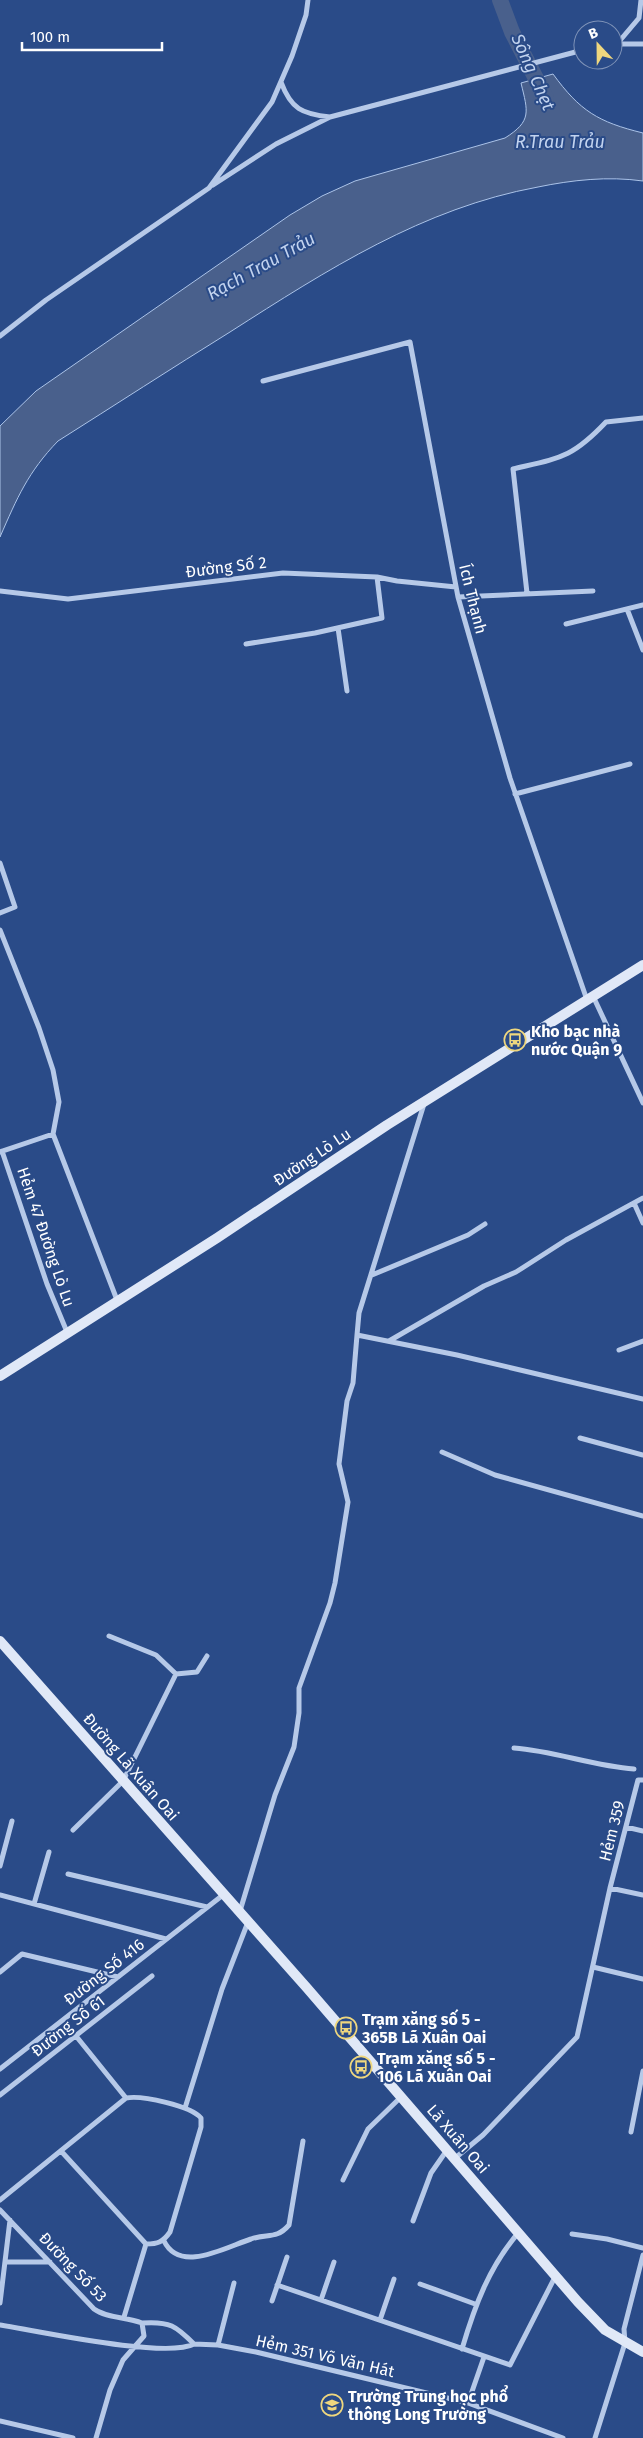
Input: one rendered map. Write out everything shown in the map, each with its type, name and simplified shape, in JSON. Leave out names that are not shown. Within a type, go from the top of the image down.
[{"type":"main road","name":"Đường Lò Lu","points":[[0,1376],[217,1238],[424,1101],[643,964]]},
{"type":"main road","name":"Đường Lã Xuân Oai","points":[[0,1641],[240,1912]]},
{"type":"main road","name":"Lã Xuân Oai","points":[[240,1912],[556,2277],[605,2330],[643,2352]]},
{"type":"street","points":[[209,188],[272,102],[292,56],[306,15],[308,0]]},
{"type":"street","points":[[623,35],[638,18],[641,0]]},
{"type":"street","points":[[623,44],[643,44]]},
{"type":"street","points":[[0,336],[46,300],[209,188],[276,144],[330,117],[573,53]]},
{"type":"street","points":[[281,82],[286,95],[293,105],[307,114],[330,117]]},
{"type":"street","name":"Ích Thạnh","points":[[263,381],[410,342],[458,596],[516,794],[590,998],[643,1103]]},
{"type":"street","points":[[527,593],[513,469],[567,456],[592,438],[606,422],[643,418]]},
{"type":"street","name":"Đường Số 2","points":[[0,591],[68,599],[283,572],[377,577],[397,581],[456,586]]},
{"type":"street","points":[[246,644],[338,628],[382,618],[377,577]]},
{"type":"street","points":[[458,596],[593,591]]},
{"type":"street","points":[[566,624],[643,605]]},
{"type":"street","points":[[627,609],[643,650]]},
{"type":"street","points":[[338,628],[347,691]]},
{"type":"street","points":[[516,794],[630,764]]},
{"type":"street","points":[[0,863],[15,907],[0,913]]},
{"type":"street","points":[[0,930],[39,1028],[53,1070],[59,1102],[53,1134],[117,1300]]},
{"type":"street","points":[[240,1912],[275,1794],[294,1746],[299,1714],[299,1688],[330,1603],[335,1583],[348,1502],[338,1464],[347,1401],[353,1383],[359,1313],[424,1101]]},
{"type":"street","points":[[1,1151],[53,1134]]},
{"type":"street","name":"Hẻm 47 Đường Lò Lu","points":[[1,1151],[47,1284],[67,1332]]},
{"type":"street","points":[[389,1341],[484,1286],[516,1272],[566,1240],[643,1198]]},
{"type":"street","points":[[634,1203],[643,1223]]},
{"type":"street","points":[[372,1274],[468,1235],[485,1224]]},
{"type":"street","points":[[357,1335],[643,1399]]},
{"type":"street","points":[[618,1350],[643,1341]]},
{"type":"street","points":[[580,1438],[643,1455]]},
{"type":"street","points":[[442,1452],[495,1474],[643,1516]]},
{"type":"street","points":[[109,1636],[156,1655],[176,1674],[198,1672],[206,1656]]},
{"type":"street","points":[[73,1830],[123,1781],[176,1674]]},
{"type":"street","points":[[514,1748],[535,1750],[608,1767],[634,1769]]},
{"type":"street","name":"Hẻm 359","points":[[454,2159],[489,2129],[577,2037],[610,1888],[640,1780]]},
{"type":"street","points":[[0,1866],[12,1822]]},
{"type":"street","points":[[626,1827],[643,1831]]},
{"type":"street","points":[[34,1904],[49,1852]]},
{"type":"street","points":[[68,1874],[207,1907]]},
{"type":"street","points":[[610,1888],[643,1895]]},
{"type":"street","points":[[0,1895],[166,1939]]},
{"type":"street","name":"Đường Số 416","points":[[0,2068],[223,1895]]},
{"type":"street","points":[[185,2108],[222,1989],[248,1922]]},
{"type":"street","points":[[0,1972],[22,1954],[118,1977]]},
{"type":"street","points":[[593,1967],[643,1979]]},
{"type":"street","name":"Đường Số 61","points":[[0,2095],[152,1976]]},
{"type":"street","points":[[76,2036],[126,2098]]},
{"type":"street","points":[[631,2132],[643,2071]]},
{"type":"street","points":[[0,2200],[126,2098],[136,2096],[185,2108],[196,2112],[201,2118],[201,2127],[170,2232],[164,2241],[146,2244]]},
{"type":"street","points":[[343,2180],[368,2129],[401,2097]]},
{"type":"street","points":[[164,2241],[168,2250],[178,2255],[191,2257],[223,2250],[254,2238],[265,2238],[282,2233],[289,2225],[303,2141]]},
{"type":"street","points":[[413,2221],[431,2173],[447,2150]]},
{"type":"street","points":[[61,2151],[146,2244]]},
{"type":"street","name":"Đường Số 53","points":[[0,2210],[102,2315],[124,2317],[142,2323]]},
{"type":"street","points":[[0,2303],[10,2220]]},
{"type":"street","points":[[462,2349],[476,2304],[494,2266],[503,2251],[519,2232]]},
{"type":"street","points":[[572,2234],[607,2239],[643,2248]]},
{"type":"street","points":[[124,2317],[146,2244]]},
{"type":"street","points":[[595,2438],[625,2343],[624,2329],[643,2255]]},
{"type":"street","points":[[272,2301],[287,2257]]},
{"type":"street","points":[[6,2262],[50,2262]]},
{"type":"street","points":[[321,2300],[334,2262]]},
{"type":"street","points":[[277,2284],[510,2365],[556,2277]]},
{"type":"street","points":[[380,2320],[394,2279]]},
{"type":"street","points":[[218,2345],[234,2282]]},
{"type":"street","points":[[420,2284],[476,2304]]},
{"type":"street","points":[[96,2438],[110,2390],[123,2360],[137,2347],[144,2336],[142,2323],[155,2322],[177,2327],[194,2344]]},
{"type":"street","name":"Hẻm 351 Võ Văn Hát","points":[[0,2325],[160,2350],[188,2348],[194,2344],[218,2345],[468,2403],[562,2438]]},
{"type":"street","points":[[468,2403],[484,2357]]},
{"type":"street","points":[[0,2421],[73,2438]]},
{"type":"water","name":"R.Trau Trảu","points":[[553,74],[572,97],[591,113],[627,129],[643,133],[643,181],[603,179],[564,182],[496,197],[455,210],[416,226],[340,264],[58,441],[24,486],[0,537],[0,426],[36,391],[290,215],[322,196],[355,181],[505,138],[520,126],[526,115],[521,83]]},
{"type":"waterway","name":"Sông Chẹt","points":[[500,0],[512,32],[546,98]]},
{"type":"place","name":"Kho bạc nhà nước Quận 9","points":[[515,1040]]},
{"type":"place","name":"Trạm xăng số 5 - 365B Lã Xuân Oai","points":[[346,2028]]},
{"type":"place","name":"Trạm xăng số 5 - 106 Lã Xuân Oai","points":[[361,2067]]},
{"type":"place","name":"Trường Trung học phổ thông Long Trường","points":[[332,2405]]},
{"type":"water label","name":"Rạch Trau Trảu","points":[[261,266]]}]
